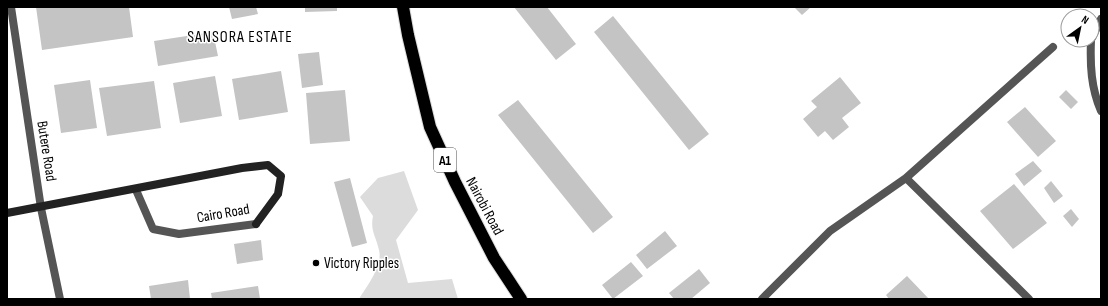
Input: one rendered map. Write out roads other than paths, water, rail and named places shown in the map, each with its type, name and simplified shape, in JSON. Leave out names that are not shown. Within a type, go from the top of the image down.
[{"type":"highway","name":"Nairobi Road","points":[[399,7],[412,79],[426,128],[454,189],[515,299]]},
{"type":"highway","name":"Nairobi Road","points":[[403,7],[408,35],[430,127],[454,182],[494,258],[521,299]]},
{"type":"street","name":"Butere Road","points":[[12,7],[42,208],[60,299]]},
{"type":"street","points":[[762,299],[830,231],[906,178],[1053,47]]},
{"type":"street","points":[[1091,48],[1090,67],[1092,87],[1101,111]]},
{"type":"street","name":"Cairo Road","points":[[7,213],[42,208],[136,190],[242,168],[268,165],[281,176],[278,194],[256,224],[179,234],[153,229],[136,190]]},
{"type":"street","points":[[906,178],[1029,299]]},
{"type":"place","name":"Victory Ripples","points":[[316,263]]},
{"type":"district","name":"SANSORA ESTATE","points":[[240,36]]}]
